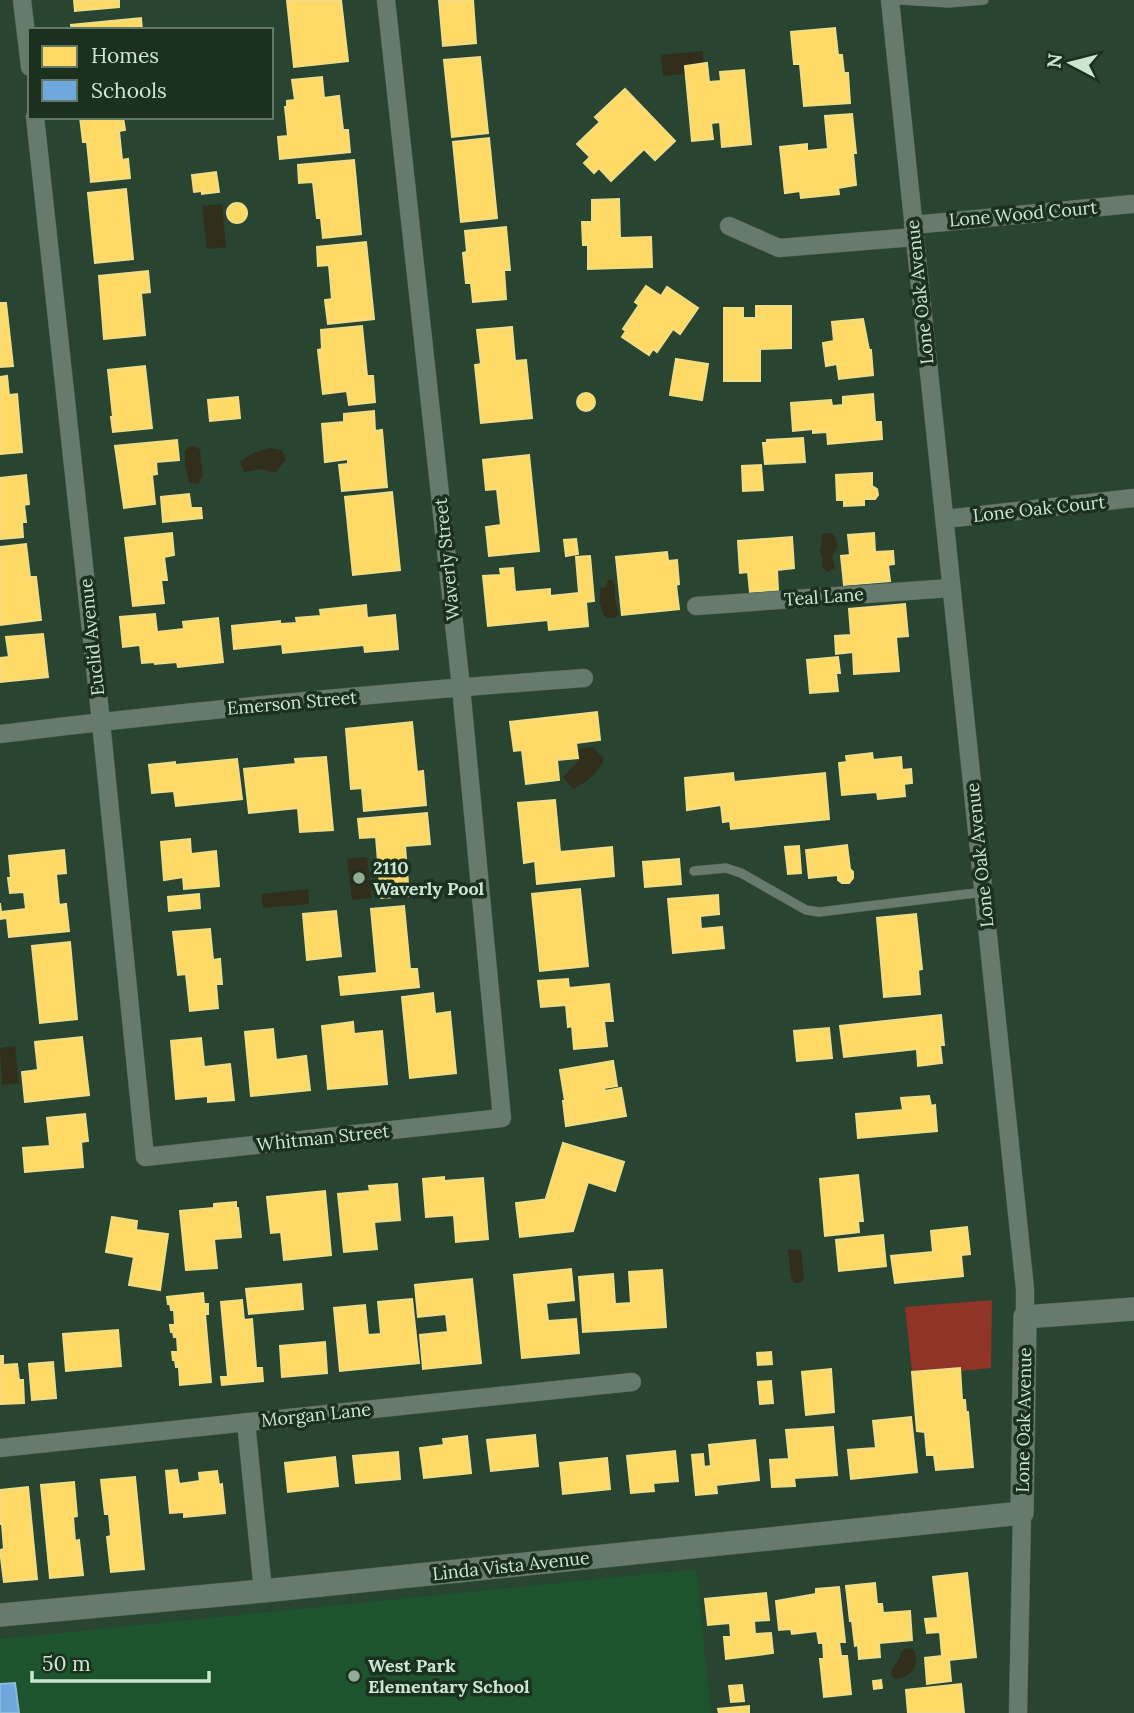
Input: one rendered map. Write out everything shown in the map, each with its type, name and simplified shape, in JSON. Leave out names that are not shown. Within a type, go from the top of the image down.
[{"type":"street","points":[[22,0],[28,50]]},
{"type":"street","name":"Waverly Street","points":[[386,0],[461,687],[502,1118]]},
{"type":"street","name":"Lone Oak Avenue","points":[[890,0],[1025,1289],[1018,1713]]},
{"type":"street","name":"Euclid Avenue","points":[[35,119],[145,1157]]},
{"type":"street","name":"Lone Wood Court","points":[[729,226],[779,247],[1132,204]]},
{"type":"street","name":"Lone Oak Court","points":[[945,519],[1134,498]]},
{"type":"street","name":"Teal Lane","points":[[696,606],[951,588]]},
{"type":"street","name":"Emerson Street","points":[[0,734],[461,687],[584,678]]},
{"type":"street","name":"Whitman Street","points":[[145,1157],[502,1118]]},
{"type":"street","points":[[1025,1317],[1134,1309]]},
{"type":"street","name":"Morgan Lane","points":[[0,1448],[632,1382]]},
{"type":"street","points":[[246,1422],[263,1591]]},
{"type":"street","name":"Linda Vista Avenue","points":[[0,1615],[263,1591],[1022,1513]]},
{"type":"lane","points":[[900,0],[950,3],[984,0]]},
{"type":"lane","points":[[694,871],[726,868],[741,873],[806,911],[819,912],[984,892]]},
{"type":"shaded area","points":[[703,51],[704,64],[685,66],[686,74],[663,76],[661,55]]},
{"type":"shaded area","points":[[222,204],[226,247],[207,249],[202,206]]},
{"type":"shaded area","points":[[190,446],[200,450],[203,476],[198,484],[189,482],[185,466],[185,451]]},
{"type":"shaded area","points":[[269,448],[282,450],[286,459],[275,473],[263,469],[244,472],[240,462],[253,453]]},
{"type":"shaded area","points":[[824,533],[833,534],[838,545],[832,557],[835,568],[828,572],[822,567],[823,557],[820,552],[821,536]]},
{"type":"shaded area","points":[[608,580],[612,580],[615,585],[619,613],[617,617],[608,618],[603,615],[600,603],[600,588],[606,587]]},
{"type":"shaded area","points":[[593,747],[604,759],[591,777],[573,789],[563,777],[580,759],[579,749]]},
{"type":"shaded area","name":"2110 Waverly Pool","points":[[367,857],[372,898],[352,900],[347,859]]},
{"type":"shaded area","points":[[308,889],[309,904],[263,908],[261,894]]},
{"type":"shaded area","points":[[15,1046],[19,1083],[2,1085],[0,1048]]},
{"type":"shaded area","points":[[788,1250],[801,1250],[804,1278],[801,1283],[795,1283],[791,1279]]},
{"type":"shaded area","points":[[992,1300],[991,1368],[912,1372],[905,1307]]},
{"type":"shaded area","name":"West Park Elementary School","points":[[696,1569],[711,1713],[0,1713],[0,1639]]},
{"type":"shaded area","points":[[906,1648],[913,1649],[915,1664],[905,1677],[895,1679],[891,1675],[892,1672],[901,1652]]},
{"type":"building: Homes","points":[[74,0],[119,0],[119,7],[75,11]]},
{"type":"building: Homes","points":[[287,0],[341,0],[348,61],[294,67]]},
{"type":"building: Homes","points":[[439,0],[473,0],[476,43],[443,46]]},
{"type":"building: Homes","points":[[141,18],[142,28],[72,28],[71,25]]},
{"type":"building: Homes","points":[[835,28],[838,55],[842,55],[844,73],[848,73],[850,103],[804,106],[800,64],[794,64],[791,32]]},
{"type":"building: Homes","points":[[480,57],[488,133],[452,137],[444,60]]},
{"type":"building: Homes","points":[[707,63],[709,82],[721,81],[720,72],[744,70],[751,144],[722,147],[720,122],[711,123],[713,139],[692,141],[685,66]]},
{"type":"building: Homes","points":[[322,77],[324,98],[339,96],[343,130],[348,130],[350,152],[280,159],[278,137],[288,136],[285,107],[287,101],[295,100],[292,80]]},
{"type":"building: Homes","points":[[625,89],[675,141],[655,160],[644,149],[611,181],[599,168],[594,173],[584,163],[590,157],[577,144],[600,122],[595,117]]},
{"type":"building: Homes","points":[[852,114],[856,185],[838,188],[839,194],[801,198],[800,191],[785,193],[780,147],[807,144],[807,151],[828,149],[825,116]]},
{"type":"building: Homes","points":[[80,119],[123,119],[125,130],[119,131],[122,160],[128,159],[130,178],[91,182],[87,142],[83,142]]},
{"type":"building: Homes","points":[[489,138],[497,218],[461,222],[453,142]]},
{"type":"building: Homes","points":[[354,160],[361,234],[323,238],[321,218],[317,218],[313,182],[299,183],[298,165]]},
{"type":"building: Homes","points":[[216,172],[219,192],[194,192],[192,175]]},
{"type":"building: Homes","points":[[126,189],[133,259],[95,263],[88,193]]},
{"type":"building: Homes","points":[[619,199],[620,238],[651,237],[652,267],[588,269],[588,245],[583,245],[582,222],[592,222],[592,200]]},
{"type":"building: Homes","points":[[237,203],[244,206],[247,213],[244,220],[237,223],[230,220],[227,213],[230,206]]},
{"type":"building: Homes","points":[[506,227],[510,270],[504,270],[506,299],[473,302],[471,283],[466,283],[463,253],[467,252],[465,231]]},
{"type":"building: Homes","points":[[366,242],[374,319],[328,324],[325,300],[332,299],[329,265],[318,266],[317,247]]},
{"type":"building: Homes","points":[[148,271],[150,292],[141,293],[145,335],[104,339],[99,276]]},
{"type":"building: Homes","points":[[646,286],[661,296],[667,287],[698,308],[680,334],[673,329],[657,352],[653,349],[649,355],[622,337],[626,331],[623,329],[639,305],[635,302]]},
{"type":"building: Homes","points":[[0,303],[6,303],[13,366],[0,367]]},
{"type":"building: Homes","points":[[756,306],[791,306],[791,348],[760,349],[760,381],[724,381],[724,308],[743,308],[743,318],[756,318]]},
{"type":"building: Homes","points":[[863,319],[871,350],[873,375],[839,379],[837,364],[826,366],[823,343],[834,341],[832,322]]},
{"type":"building: Homes","points":[[362,326],[367,376],[373,376],[375,402],[349,405],[347,391],[323,394],[318,350],[322,349],[321,330]]},
{"type":"building: Homes","points":[[512,327],[515,361],[526,360],[532,418],[481,423],[475,365],[481,364],[477,330]]},
{"type":"building: Homes","points":[[676,359],[708,364],[702,400],[670,395]]},
{"type":"building: Homes","points":[[145,366],[152,428],[113,432],[108,370]]},
{"type":"building: Homes","points":[[7,376],[9,395],[17,394],[22,452],[0,454],[0,377]]},
{"type":"building: Homes","points":[[586,393],[592,396],[595,402],[592,408],[586,411],[580,408],[577,402],[580,396]]},
{"type":"building: Homes","points":[[873,394],[875,422],[881,422],[882,439],[828,444],[827,432],[813,433],[813,429],[793,431],[791,403],[831,400],[832,406],[843,405],[843,397]]},
{"type":"building: Homes","points":[[238,397],[240,418],[210,421],[208,400]]},
{"type":"building: Homes","points":[[374,411],[375,431],[382,430],[387,487],[342,491],[339,465],[348,464],[348,459],[325,462],[322,424],[344,422],[344,414]]},
{"type":"building: Homes","points":[[803,438],[805,462],[765,464],[763,443],[767,443],[767,440]]},
{"type":"building: Homes","points":[[177,440],[179,460],[156,462],[157,474],[152,475],[155,504],[124,508],[115,446]]},
{"type":"building: Homes","points":[[529,455],[539,551],[489,556],[486,527],[501,525],[497,489],[486,490],[483,460]]},
{"type":"building: Homes","points":[[761,465],[763,490],[743,491],[742,466]]},
{"type":"building: Homes","points":[[872,473],[872,486],[877,489],[878,495],[875,499],[864,499],[864,505],[844,506],[844,500],[837,500],[836,475]]},
{"type":"building: Homes","points":[[26,475],[29,504],[24,505],[26,522],[22,522],[23,537],[0,539],[0,478]]},
{"type":"building: Homes","points":[[392,492],[400,570],[353,575],[345,497]]},
{"type":"building: Homes","points":[[189,494],[191,508],[201,508],[202,518],[163,522],[161,497]]},
{"type":"building: Homes","points":[[172,533],[174,555],[164,557],[167,580],[161,580],[164,603],[133,606],[125,538]]},
{"type":"building: Homes","points":[[874,533],[875,552],[893,551],[894,564],[888,565],[890,581],[844,585],[841,556],[850,555],[848,535]]},
{"type":"building: Homes","points":[[792,537],[794,568],[777,570],[778,590],[750,592],[748,572],[740,573],[738,541]]},
{"type":"building: Homes","points":[[576,539],[578,554],[566,556],[564,540]]},
{"type":"building: Homes","points":[[26,544],[30,577],[36,577],[41,620],[0,625],[0,547]]},
{"type":"building: Homes","points":[[667,552],[668,561],[677,560],[679,609],[622,615],[616,557]]},
{"type":"building: Homes","points":[[590,556],[594,601],[586,602],[588,626],[549,630],[548,620],[488,626],[483,576],[501,575],[500,569],[513,568],[515,592],[550,589],[550,596],[579,593],[576,557]]},
{"type":"building: Homes","points":[[905,604],[908,636],[896,637],[899,671],[854,674],[853,652],[836,654],[835,636],[851,635],[849,609]]},
{"type":"building: Homes","points":[[366,605],[367,618],[395,615],[398,649],[365,652],[364,645],[283,653],[282,644],[234,649],[232,626],[280,621],[280,624],[297,623],[296,618],[321,616],[320,610]]},
{"type":"building: Homes","points":[[155,614],[157,632],[184,629],[183,622],[218,618],[223,662],[178,667],[177,662],[142,663],[140,645],[123,647],[120,617]]},
{"type":"building: Homes","points":[[43,634],[48,677],[0,682],[0,658],[9,657],[6,637]]},
{"type":"building: Homes","points":[[838,657],[838,691],[810,693],[807,660]]},
{"type":"building: Homes","points":[[597,712],[600,740],[576,743],[578,758],[557,760],[559,780],[526,784],[522,750],[514,751],[510,722]]},
{"type":"building: Homes","points":[[412,722],[417,772],[423,771],[426,805],[364,811],[362,788],[351,789],[346,729]]},
{"type":"building: Homes","points":[[872,753],[873,760],[901,757],[902,770],[911,769],[912,783],[904,784],[905,796],[878,799],[877,792],[842,795],[839,763],[847,762],[846,756]]},
{"type":"building: Homes","points":[[326,757],[333,830],[300,832],[298,808],[249,813],[244,769],[296,764],[295,759]]},
{"type":"building: Homes","points":[[237,759],[242,799],[176,806],[174,791],[152,793],[149,765]]},
{"type":"building: Homes","points":[[733,773],[734,782],[825,773],[829,819],[731,829],[730,821],[723,822],[721,805],[687,810],[685,778]]},
{"type":"building: Homes","points":[[555,800],[560,852],[612,847],[614,876],[537,884],[535,861],[524,863],[518,803]]},
{"type":"building: Homes","points":[[427,813],[430,844],[405,846],[409,896],[381,898],[376,837],[360,838],[358,819]]},
{"type":"building: Homes","points":[[190,839],[191,854],[216,851],[219,886],[184,889],[183,877],[164,880],[161,842]]},
{"type":"building: Homes","points":[[847,845],[850,869],[853,872],[849,883],[842,883],[838,880],[838,875],[809,878],[806,850]]},
{"type":"building: Homes","points":[[799,846],[801,873],[788,874],[785,847]]},
{"type":"building: Homes","points":[[64,850],[66,873],[56,874],[59,905],[66,904],[69,931],[9,937],[7,918],[0,919],[0,903],[1,912],[26,909],[24,892],[10,893],[9,856]]},
{"type":"building: Homes","points":[[679,859],[681,884],[645,887],[643,862]]},
{"type":"building: Homes","points":[[580,889],[588,966],[540,971],[532,894]]},
{"type":"building: Homes","points":[[199,894],[200,908],[169,911],[168,897]]},
{"type":"building: Homes","points":[[718,895],[719,914],[700,916],[701,929],[722,927],[724,948],[673,953],[668,899]]},
{"type":"building: Homes","points":[[404,906],[410,969],[417,969],[419,987],[341,995],[339,977],[377,973],[371,909]]},
{"type":"building: Homes","points":[[336,911],[341,956],[307,960],[303,914]]},
{"type":"building: Homes","points":[[916,914],[922,969],[918,970],[920,994],[884,997],[877,918]]},
{"type":"building: Homes","points":[[210,929],[213,960],[220,959],[222,984],[216,984],[218,1008],[190,1011],[186,974],[178,975],[173,932]]},
{"type":"building: Homes","points":[[70,942],[77,1019],[40,1023],[32,946]]},
{"type":"building: Homes","points":[[568,979],[569,988],[609,984],[613,1021],[604,1021],[607,1046],[574,1049],[572,1026],[568,1027],[566,1005],[541,1007],[538,981]]},
{"type":"building: Homes","points":[[433,993],[435,1014],[450,1012],[456,1073],[410,1078],[402,997]]},
{"type":"building: Homes","points":[[941,1015],[944,1045],[940,1045],[942,1063],[918,1066],[917,1049],[844,1057],[840,1026]]},
{"type":"building: Homes","points":[[353,1022],[354,1034],[382,1031],[387,1084],[328,1089],[322,1026]]},
{"type":"building: Homes","points":[[829,1028],[832,1058],[797,1061],[794,1031]]},
{"type":"building: Homes","points":[[273,1029],[276,1060],[306,1056],[310,1090],[251,1096],[245,1032]]},
{"type":"building: Homes","points":[[82,1037],[89,1095],[25,1102],[22,1072],[38,1070],[35,1042]]},
{"type":"building: Homes","points":[[201,1038],[204,1067],[230,1064],[234,1100],[208,1102],[208,1096],[176,1099],[171,1041]]},
{"type":"building: Homes","points":[[613,1061],[617,1086],[604,1088],[605,1091],[621,1088],[626,1116],[566,1126],[560,1070]]},
{"type":"building: Homes","points":[[929,1096],[931,1106],[935,1105],[937,1131],[858,1138],[856,1114],[903,1110],[901,1098]]},
{"type":"building: Homes","points":[[85,1114],[88,1141],[81,1142],[83,1167],[25,1172],[23,1148],[50,1146],[47,1118]]},
{"type":"building: Homes","points":[[563,1143],[624,1162],[615,1191],[588,1182],[573,1231],[520,1237],[516,1203],[549,1199],[546,1198]]},
{"type":"building: Homes","points":[[858,1175],[863,1221],[858,1221],[859,1232],[825,1236],[820,1179]]},
{"type":"building: Homes","points":[[444,1177],[444,1181],[483,1178],[488,1239],[456,1242],[454,1215],[426,1217],[423,1179]]},
{"type":"building: Homes","points":[[397,1184],[400,1220],[374,1222],[377,1249],[344,1252],[338,1194],[370,1191],[369,1186]]},
{"type":"building: Homes","points":[[325,1191],[331,1255],[284,1260],[281,1232],[271,1233],[267,1197]]},
{"type":"building: Homes","points":[[236,1202],[241,1237],[214,1239],[217,1268],[186,1270],[180,1211],[214,1208],[214,1204]]},
{"type":"building: Homes","points":[[112,1217],[137,1221],[136,1230],[168,1234],[160,1290],[129,1285],[134,1257],[106,1252]]},
{"type":"building: Homes","points":[[967,1227],[970,1254],[961,1255],[963,1276],[895,1283],[891,1256],[933,1252],[931,1231]]},
{"type":"building: Homes","points":[[883,1235],[886,1266],[839,1271],[836,1240]]},
{"type":"building: Homes","points":[[571,1269],[574,1300],[546,1303],[548,1321],[576,1319],[579,1353],[522,1358],[514,1275]]},
{"type":"building: Homes","points":[[662,1270],[666,1327],[583,1332],[579,1277],[613,1274],[615,1304],[631,1303],[629,1272]]},
{"type":"building: Homes","points":[[472,1279],[481,1363],[423,1369],[420,1335],[448,1332],[446,1314],[418,1317],[415,1285]]},
{"type":"building: Homes","points":[[301,1284],[303,1309],[249,1314],[246,1289]]},
{"type":"building: Homes","points":[[203,1293],[204,1304],[208,1304],[208,1314],[205,1314],[211,1382],[180,1385],[179,1367],[176,1367],[172,1352],[178,1352],[177,1337],[171,1332],[170,1325],[175,1325],[174,1310],[171,1310],[167,1297]]},
{"type":"building: Homes","points":[[412,1299],[419,1363],[340,1371],[334,1308],[365,1305],[368,1335],[381,1334],[378,1302]]},
{"type":"building: Homes","points":[[242,1300],[244,1320],[252,1319],[256,1368],[262,1368],[263,1381],[222,1385],[221,1377],[228,1377],[221,1302]]},
{"type":"building: Homes","points":[[118,1330],[121,1366],[66,1371],[63,1334]]},
{"type":"building: Homes","points":[[325,1342],[327,1373],[282,1377],[280,1346]]},
{"type":"building: Homes","points":[[771,1352],[772,1364],[758,1365],[757,1353]]},
{"type":"building: Homes","points":[[0,1356],[3,1356],[3,1365],[17,1364],[19,1380],[23,1380],[24,1403],[0,1404]]},
{"type":"building: Homes","points":[[53,1362],[56,1398],[32,1400],[29,1364]]},
{"type":"building: Homes","points":[[960,1368],[962,1400],[965,1400],[968,1412],[973,1467],[936,1470],[934,1455],[927,1455],[925,1432],[917,1431],[912,1372]]},
{"type":"building: Homes","points":[[831,1369],[834,1412],[806,1415],[802,1372]]},
{"type":"building: Homes","points":[[771,1381],[773,1403],[760,1404],[758,1382]]},
{"type":"building: Homes","points":[[911,1417],[917,1472],[851,1479],[848,1450],[876,1448],[873,1421]]},
{"type":"building: Homes","points":[[833,1427],[837,1475],[794,1478],[795,1486],[772,1487],[770,1460],[789,1459],[786,1430]]},
{"type":"building: Homes","points":[[535,1435],[538,1466],[491,1471],[487,1440]]},
{"type":"building: Homes","points":[[467,1436],[471,1473],[424,1478],[420,1448],[444,1445],[443,1439]]},
{"type":"building: Homes","points":[[755,1440],[759,1480],[716,1485],[717,1493],[696,1495],[692,1455],[703,1454],[704,1467],[711,1466],[709,1445]]},
{"type":"building: Homes","points":[[675,1451],[678,1481],[653,1483],[654,1491],[631,1493],[627,1456]]},
{"type":"building: Homes","points":[[398,1452],[400,1479],[356,1483],[353,1456]]},
{"type":"building: Homes","points":[[335,1457],[338,1486],[288,1492],[285,1463]]},
{"type":"building: Homes","points":[[607,1458],[610,1489],[563,1494],[560,1463]]},
{"type":"building: Homes","points":[[177,1470],[179,1484],[200,1481],[199,1473],[217,1471],[219,1485],[222,1484],[225,1513],[184,1517],[184,1512],[170,1513],[166,1471]]},
{"type":"building: Homes","points":[[135,1477],[144,1569],[111,1572],[107,1537],[111,1536],[109,1514],[105,1514],[101,1480]]},
{"type":"building: Homes","points":[[74,1482],[77,1516],[73,1517],[75,1541],[79,1540],[83,1575],[50,1578],[41,1485]]},
{"type":"building: Homes","points":[[28,1487],[37,1579],[4,1582],[0,1550],[4,1549],[0,1524],[0,1490]]},
{"type":"building: Homes","points":[[967,1573],[976,1657],[949,1660],[951,1681],[927,1684],[925,1658],[942,1656],[940,1632],[927,1633],[925,1619],[938,1618],[933,1577]]},
{"type":"building: Homes","points":[[875,1583],[877,1604],[882,1604],[883,1613],[910,1611],[912,1640],[879,1643],[880,1657],[859,1659],[858,1645],[855,1646],[850,1621],[846,1586]]},
{"type":"building: Homes","points":[[839,1587],[845,1642],[839,1642],[841,1656],[847,1656],[851,1694],[824,1697],[820,1659],[824,1659],[823,1643],[819,1643],[817,1631],[792,1634],[791,1629],[779,1630],[776,1601],[816,1594],[816,1589]]},
{"type":"building: Homes","points":[[766,1593],[769,1620],[754,1621],[755,1634],[771,1633],[773,1653],[726,1659],[724,1637],[731,1637],[730,1623],[708,1625],[705,1599]]},
{"type":"building: Homes","points":[[881,1680],[882,1688],[874,1689],[873,1681]]},
{"type":"building: Homes","points":[[961,1684],[964,1713],[908,1713],[906,1690]]},
{"type":"building: Homes","points":[[742,1685],[744,1701],[731,1702],[729,1686]]},
{"type":"building: Homes","points":[[749,1706],[749,1713],[719,1713],[718,1709]]},
{"type":"building: Schools","points":[[15,1683],[19,1713],[0,1713],[0,1684]]},
{"type":"place","name":"2110 Waverly Pool","points":[[359,878]]},
{"type":"place","name":"West Park Elementary School","points":[[354,1676]]}]
